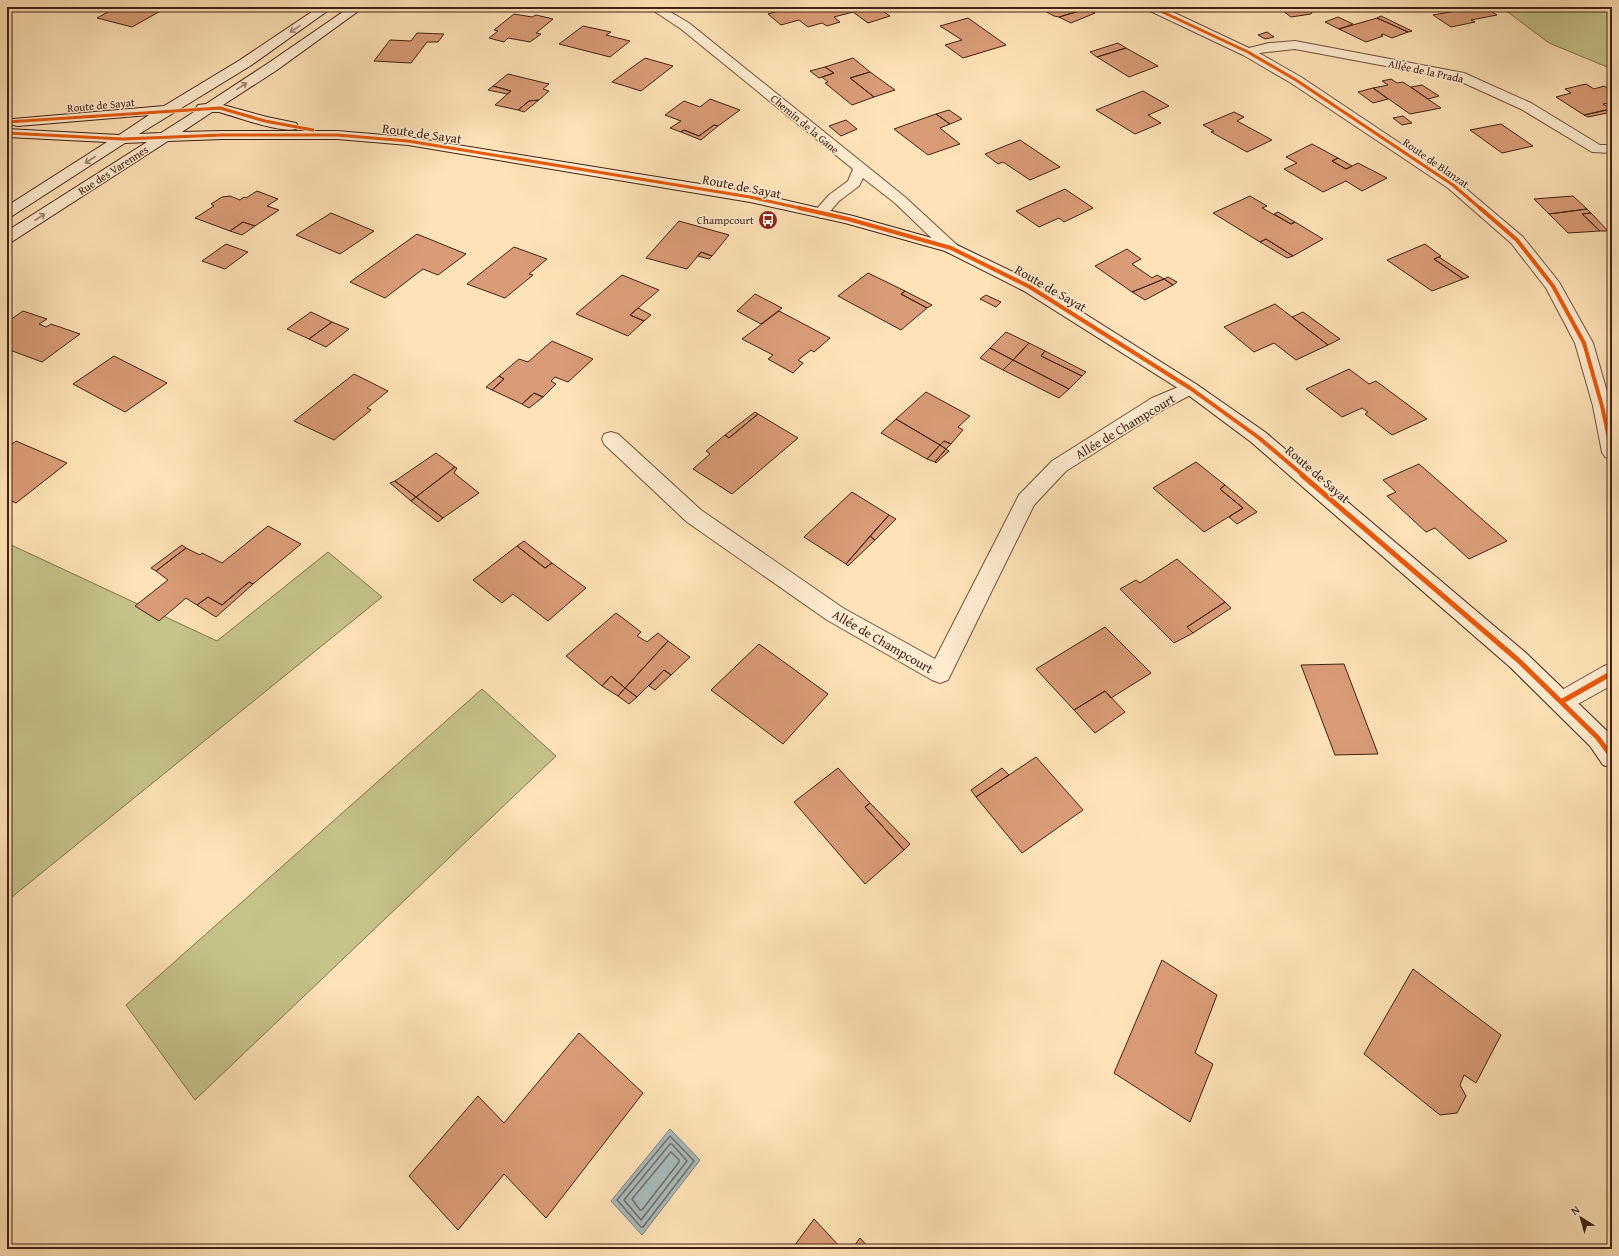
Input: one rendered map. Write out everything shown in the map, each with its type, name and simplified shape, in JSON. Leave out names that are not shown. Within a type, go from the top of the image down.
[{"type":"street","name":"Rue des Varennes","points":[[7,213],[167,110],[245,63],[327,7]]},
{"type":"street","name":"Rue des Varennes","points":[[7,238],[210,108],[358,7]]},
{"type":"street","name":"Chemin de la Gane","points":[[654,7],[685,26],[739,69],[900,200],[951,248]]},
{"type":"street","name":"Route de Blanzat","points":[[1152,7],[1248,52],[1296,80],[1452,185],[1516,240],[1553,286],[1584,343],[1602,406],[1612,452]]},
{"type":"street","name":"Allée de la Prada","points":[[1248,52],[1269,47],[1295,45],[1459,76],[1526,106],[1596,150],[1612,149]]},
{"type":"street","name":"Route de Sayat","points":[[7,122],[167,110],[220,108],[266,121],[337,135]]},
{"type":"street","name":"Route de Sayat","points":[[7,133],[123,139],[165,137],[337,135],[408,141],[750,197],[888,229],[951,248],[1030,287],[1190,388],[1258,437],[1518,660],[1598,738],[1612,757]]},
{"type":"street","points":[[820,213],[834,198],[854,183],[860,169]]},
{"type":"street","name":"Allée de Champcourt","points":[[611,440],[694,516],[835,614],[940,673],[1026,500],[1059,466],[1159,403],[1190,388]]},
{"type":"street","points":[[1561,702],[1612,673]]},
{"type":"shaded area","points":[[1501,7],[1612,7],[1612,69],[1549,43]]},
{"type":"shaded area","points":[[7,543],[217,641],[328,552],[382,597],[7,901]]},
{"type":"shaded area","points":[[482,689],[556,756],[195,1100],[126,1005]]},
{"type":"water","points":[[670,1129],[700,1160],[642,1235],[611,1201]]},
{"type":"building","points":[[117,7],[155,7],[164,9],[132,27],[97,18]]},
{"type":"building","points":[[730,7],[751,7],[736,11]]},
{"type":"building","points":[[791,7],[877,7],[890,16],[868,23],[853,12],[834,17],[840,22],[827,26],[822,23],[808,27],[799,20],[781,25],[768,14]]},
{"type":"building","points":[[1037,7],[1082,7],[1086,9],[1059,17]]},
{"type":"building","points":[[1217,7],[1236,7],[1226,11]]},
{"type":"building","points":[[1278,7],[1315,7],[1311,14],[1291,17]]},
{"type":"building","points":[[1379,7],[1394,7],[1399,10],[1387,12]]},
{"type":"building","points":[[1450,7],[1484,7],[1497,15],[1471,20],[1475,22],[1451,27],[1433,15],[1456,11]]},
{"type":"building","points":[[1086,9],[1095,13],[1071,23],[1059,17]]},
{"type":"building","points":[[514,14],[532,17],[536,15],[553,19],[536,33],[541,34],[530,42],[508,38],[504,42],[489,38],[498,31],[494,30]]},
{"type":"building","points":[[1381,16],[1412,31],[1408,32],[1377,18]]},
{"type":"building","points":[[1338,17],[1353,24],[1339,29],[1325,22]]},
{"type":"building","points":[[968,18],[1006,45],[963,58],[945,45],[962,40],[940,26]]},
{"type":"building","points":[[1377,18],[1408,32],[1392,38],[1383,34],[1381,35],[1383,36],[1366,42],[1339,29]]},
{"type":"building","points":[[583,26],[611,32],[606,35],[630,41],[610,57],[559,44]]},
{"type":"building","points":[[1267,32],[1274,37],[1265,39],[1258,35]]},
{"type":"building","points":[[417,33],[444,34],[438,42],[427,42],[411,63],[374,61],[390,40],[411,41]]},
{"type":"building","points":[[1118,43],[1126,48],[1097,57],[1090,52]]},
{"type":"building","points":[[1126,48],[1158,66],[1129,77],[1097,57]]},
{"type":"building","points":[[645,58],[673,66],[641,91],[612,82]]},
{"type":"building","points":[[853,58],[870,72],[850,78],[874,97],[852,105],[825,83],[828,82],[822,77],[834,73],[825,67]]},
{"type":"building","points":[[825,67],[834,73],[819,78],[810,71]]},
{"type":"building","points":[[870,72],[895,90],[874,97],[850,78]]},
{"type":"building","points":[[508,74],[549,84],[543,89],[549,91],[539,100],[529,101],[518,110],[495,105],[511,91],[493,86]]},
{"type":"building","points":[[1391,79],[1397,83],[1403,82],[1441,108],[1410,114],[1373,88],[1388,85],[1382,81]]},
{"type":"building","points":[[1586,84],[1594,89],[1604,86],[1612,91],[1612,102],[1603,104],[1611,109],[1584,115],[1556,97],[1571,93],[1565,89]]},
{"type":"building","points":[[1422,85],[1439,96],[1428,99],[1411,87]]},
{"type":"building","points":[[493,86],[511,91],[507,94],[488,90]]},
{"type":"building","points":[[1373,88],[1388,99],[1373,103],[1358,92]]},
{"type":"building","points":[[1143,91],[1169,106],[1148,115],[1161,123],[1135,134],[1096,110]]},
{"type":"building","points":[[710,99],[740,110],[718,126],[714,125],[699,136],[684,130],[681,132],[670,128],[681,121],[665,115],[684,101],[700,107]]},
{"type":"building","points":[[539,100],[524,112],[518,110],[529,101]]},
{"type":"building","points":[[1611,109],[1612,112],[1588,117],[1584,115]]},
{"type":"building","points":[[949,110],[962,119],[950,124],[936,114]]},
{"type":"building","points":[[1234,112],[1244,117],[1237,121],[1272,140],[1247,152],[1211,132],[1214,131],[1203,125]]},
{"type":"building","points":[[936,114],[950,124],[940,128],[960,144],[928,155],[894,129]]},
{"type":"building","points":[[1403,116],[1412,123],[1402,125],[1393,118]]},
{"type":"building","points":[[846,120],[857,129],[841,136],[829,126]]},
{"type":"building","points":[[1501,124],[1533,146],[1502,153],[1470,130]]},
{"type":"building","points":[[714,125],[718,126],[701,140],[681,132],[684,130],[699,136]]},
{"type":"building","points":[[1020,140],[1060,167],[1030,180],[1003,162],[998,164],[985,154]]},
{"type":"building","points":[[1312,144],[1338,158],[1332,161],[1346,169],[1358,163],[1387,178],[1362,191],[1346,181],[1323,192],[1284,169],[1297,163],[1286,157]]},
{"type":"building","points":[[1338,158],[1352,166],[1346,169],[1332,161]]},
{"type":"building","points":[[1065,189],[1093,208],[1064,222],[1059,218],[1039,227],[1016,211]]},
{"type":"building","points":[[257,191],[278,199],[267,206],[279,210],[255,226],[243,222],[230,231],[195,218],[214,206],[211,204],[222,197],[230,196],[240,200]]},
{"type":"building","points":[[1250,196],[1267,206],[1262,208],[1291,224],[1295,222],[1323,239],[1293,256],[1266,239],[1260,242],[1213,213]]},
{"type":"building","points":[[1573,196],[1587,209],[1549,214],[1534,199]]},
{"type":"building","points":[[1587,209],[1591,213],[1582,214],[1600,231],[1568,233],[1549,214]]},
{"type":"building","points":[[1278,212],[1295,222],[1291,224],[1274,214]]},
{"type":"building","points":[[331,213],[374,231],[340,254],[296,235]]},
{"type":"building","points":[[1591,213],[1608,231],[1600,231],[1582,214]]},
{"type":"building","points":[[679,221],[729,235],[712,256],[701,252],[687,269],[646,258]]},
{"type":"building","points":[[243,222],[255,226],[242,235],[230,231]]},
{"type":"building","points":[[417,234],[466,254],[438,275],[423,269],[385,298],[350,282]]},
{"type":"building","points":[[1266,239],[1293,256],[1287,258],[1260,242]]},
{"type":"building","points":[[226,244],[248,252],[225,269],[202,261]]},
{"type":"building","points":[[1425,244],[1441,256],[1434,259],[1463,279],[1432,291],[1387,260]]},
{"type":"building","points":[[514,247],[547,259],[529,274],[533,275],[505,298],[467,284]]},
{"type":"building","points":[[1127,249],[1141,259],[1132,264],[1152,278],[1157,275],[1164,279],[1132,292],[1095,266]]},
{"type":"building","points":[[701,252],[712,256],[709,259],[698,256]]},
{"type":"building","points":[[1439,257],[1469,277],[1463,279],[1434,259]]},
{"type":"building","points":[[868,273],[905,291],[901,294],[927,308],[901,330],[838,296]]},
{"type":"building","points":[[622,275],[659,290],[630,315],[644,321],[628,336],[576,314]]},
{"type":"building","points":[[1168,277],[1177,282],[1173,285],[1164,279]]},
{"type":"building","points":[[1164,279],[1173,285],[1145,300],[1132,292]]},
{"type":"building","points":[[905,291],[932,305],[927,308],[901,294]]},
{"type":"building","points":[[755,294],[782,308],[761,324],[737,311]]},
{"type":"building","points":[[986,295],[1001,302],[996,307],[980,299]]},
{"type":"building","points":[[1275,304],[1328,345],[1296,360],[1274,343],[1254,352],[1224,327]]},
{"type":"building","points":[[638,308],[651,315],[644,321],[630,315]]},
{"type":"building","points":[[23,311],[47,319],[39,324],[46,327],[51,324],[80,334],[42,362],[7,349],[7,322]]},
{"type":"building","points":[[779,311],[830,338],[814,352],[811,350],[798,360],[803,363],[793,373],[768,359],[773,355],[742,339]]},
{"type":"building","points":[[311,312],[332,322],[309,339],[287,329]]},
{"type":"building","points":[[1303,312],[1340,339],[1328,345],[1292,317]]},
{"type":"building","points":[[332,322],[349,329],[326,347],[309,339]]},
{"type":"building","points":[[1006,332],[1029,343],[1013,360],[990,348]]},
{"type":"building","points":[[552,341],[593,359],[568,382],[555,377],[551,381],[556,384],[543,397],[534,393],[522,404],[492,390],[504,379],[499,376],[519,359],[528,362]]},
{"type":"building","points":[[1029,343],[1045,351],[1041,356],[1082,376],[1069,389],[1013,360]]},
{"type":"building","points":[[990,348],[1013,360],[1003,370],[980,358]]},
{"type":"building","points":[[1045,351],[1086,372],[1082,376],[1041,356]]},
{"type":"building","points":[[114,356],[167,383],[125,412],[73,384]]},
{"type":"building","points":[[1013,360],[1069,389],[1059,398],[1003,370]]},
{"type":"building","points":[[1349,369],[1369,384],[1376,381],[1427,419],[1392,435],[1365,414],[1368,412],[1362,408],[1342,417],[1306,389]]},
{"type":"building","points":[[354,374],[388,391],[367,408],[371,410],[334,440],[294,421]]},
{"type":"building","points":[[499,376],[504,379],[492,390],[486,387]]},
{"type":"building","points":[[926,392],[970,416],[958,427],[963,430],[951,444],[944,441],[940,445],[896,419]]},
{"type":"building","points":[[534,393],[543,397],[529,408],[522,404]]},
{"type":"building","points":[[755,412],[758,414],[729,438],[725,435]]},
{"type":"building","points":[[758,414],[798,438],[732,494],[693,469],[710,454],[706,451],[725,435],[729,438]]},
{"type":"building","points":[[896,419],[940,445],[927,459],[881,433]]},
{"type":"building","points":[[16,441],[67,463],[16,503],[7,499],[7,448]]},
{"type":"building","points":[[944,441],[951,444],[946,449],[940,445]]},
{"type":"building","points":[[940,445],[946,449],[935,462],[927,459]]},
{"type":"building","points":[[946,449],[949,451],[936,463],[935,462]]},
{"type":"building","points":[[436,453],[455,467],[416,497],[395,481]]},
{"type":"building","points":[[1196,462],[1225,485],[1220,489],[1243,508],[1204,532],[1153,488]]},
{"type":"building","points":[[1419,464],[1507,541],[1469,559],[1435,528],[1426,532],[1387,496],[1396,492],[1383,480]]},
{"type":"building","points":[[455,467],[457,468],[454,473],[479,493],[443,518],[416,497]]},
{"type":"building","points":[[395,481],[416,497],[411,501],[390,483]]},
{"type":"building","points":[[1225,485],[1257,512],[1237,524],[1229,517],[1243,508],[1220,489]]},
{"type":"building","points":[[852,492],[889,515],[846,564],[804,537]]},
{"type":"building","points":[[416,497],[443,518],[438,522],[411,501]]},
{"type":"building","points":[[889,515],[896,519],[875,540],[870,536]]},
{"type":"building","points":[[268,526],[301,544],[253,584],[249,582],[222,605],[208,597],[197,605],[186,598],[159,621],[135,606],[168,580],[156,571],[186,548],[200,555],[202,553],[222,563]]},
{"type":"building","points":[[870,536],[875,540],[848,566],[846,564]]},
{"type":"building","points":[[524,541],[552,563],[545,568],[517,546]]},
{"type":"building","points":[[182,545],[186,548],[156,571],[151,568]]},
{"type":"building","points":[[517,546],[545,568],[552,563],[586,588],[548,621],[513,594],[502,603],[473,580]]},
{"type":"building","points":[[1177,559],[1225,602],[1187,627],[1193,633],[1174,643],[1120,589],[1136,580],[1140,583]]},
{"type":"building","points":[[249,582],[253,584],[216,617],[197,605],[208,597],[222,605]]},
{"type":"building","points":[[1225,602],[1231,608],[1193,633],[1187,627]]},
{"type":"building","points":[[616,613],[641,632],[637,636],[647,642],[658,633],[668,641],[625,688],[611,676],[602,686],[566,656]]},
{"type":"building","points":[[1105,627],[1151,673],[1111,698],[1105,691],[1074,710],[1036,669]]},
{"type":"building","points":[[668,641],[690,657],[671,675],[664,670],[637,697],[625,688]]},
{"type":"building","points":[[759,644],[828,694],[783,744],[711,690]]},
{"type":"building","points":[[1344,664],[1378,754],[1335,755],[1301,665]]},
{"type":"building","points":[[664,670],[671,675],[655,690],[649,686]]},
{"type":"building","points":[[611,676],[625,688],[618,696],[602,686]]},
{"type":"building","points":[[625,688],[637,697],[629,704],[618,696]]},
{"type":"building","points":[[1105,691],[1125,712],[1095,733],[1074,710]]},
{"type":"building","points":[[1036,757],[1083,810],[1022,853],[976,797]]},
{"type":"building","points":[[838,768],[870,803],[865,807],[904,850],[865,884],[794,802]]},
{"type":"building","points":[[1002,768],[1009,775],[976,797],[971,790]]},
{"type":"building","points":[[870,803],[910,844],[904,850],[865,807]]},
{"type":"building","points":[[1162,960],[1217,995],[1195,1053],[1213,1064],[1190,1122],[1114,1073]]},
{"type":"building","points":[[1413,969],[1501,1035],[1476,1083],[1464,1075],[1460,1085],[1466,1096],[1457,1113],[1440,1115],[1364,1054]]},
{"type":"building","points":[[579,1033],[643,1093],[546,1218],[504,1174],[458,1230],[409,1176],[478,1096],[504,1123]]},
{"type":"building","points":[[814,1219],[842,1249],[792,1249]]},
{"type":"building","points":[[860,1238],[870,1249],[852,1249]]},
{"type":"cycle path","points":[[1152,7],[1248,52],[1296,80],[1453,185],[1517,240],[1553,286],[1584,343],[1602,406],[1612,452]]},
{"type":"cycle path","points":[[7,122],[220,108],[265,121],[313,130]]},
{"type":"cycle path","points":[[7,133],[123,139],[222,135],[337,135],[408,141],[750,197],[848,219],[951,248],[1030,287],[1190,388],[1258,437],[1518,660],[1598,738],[1612,757]]},
{"type":"cycle path","points":[[1561,702],[1612,673]]},
{"type":"place","name":"Champcourt","points":[[768,220]]}]
